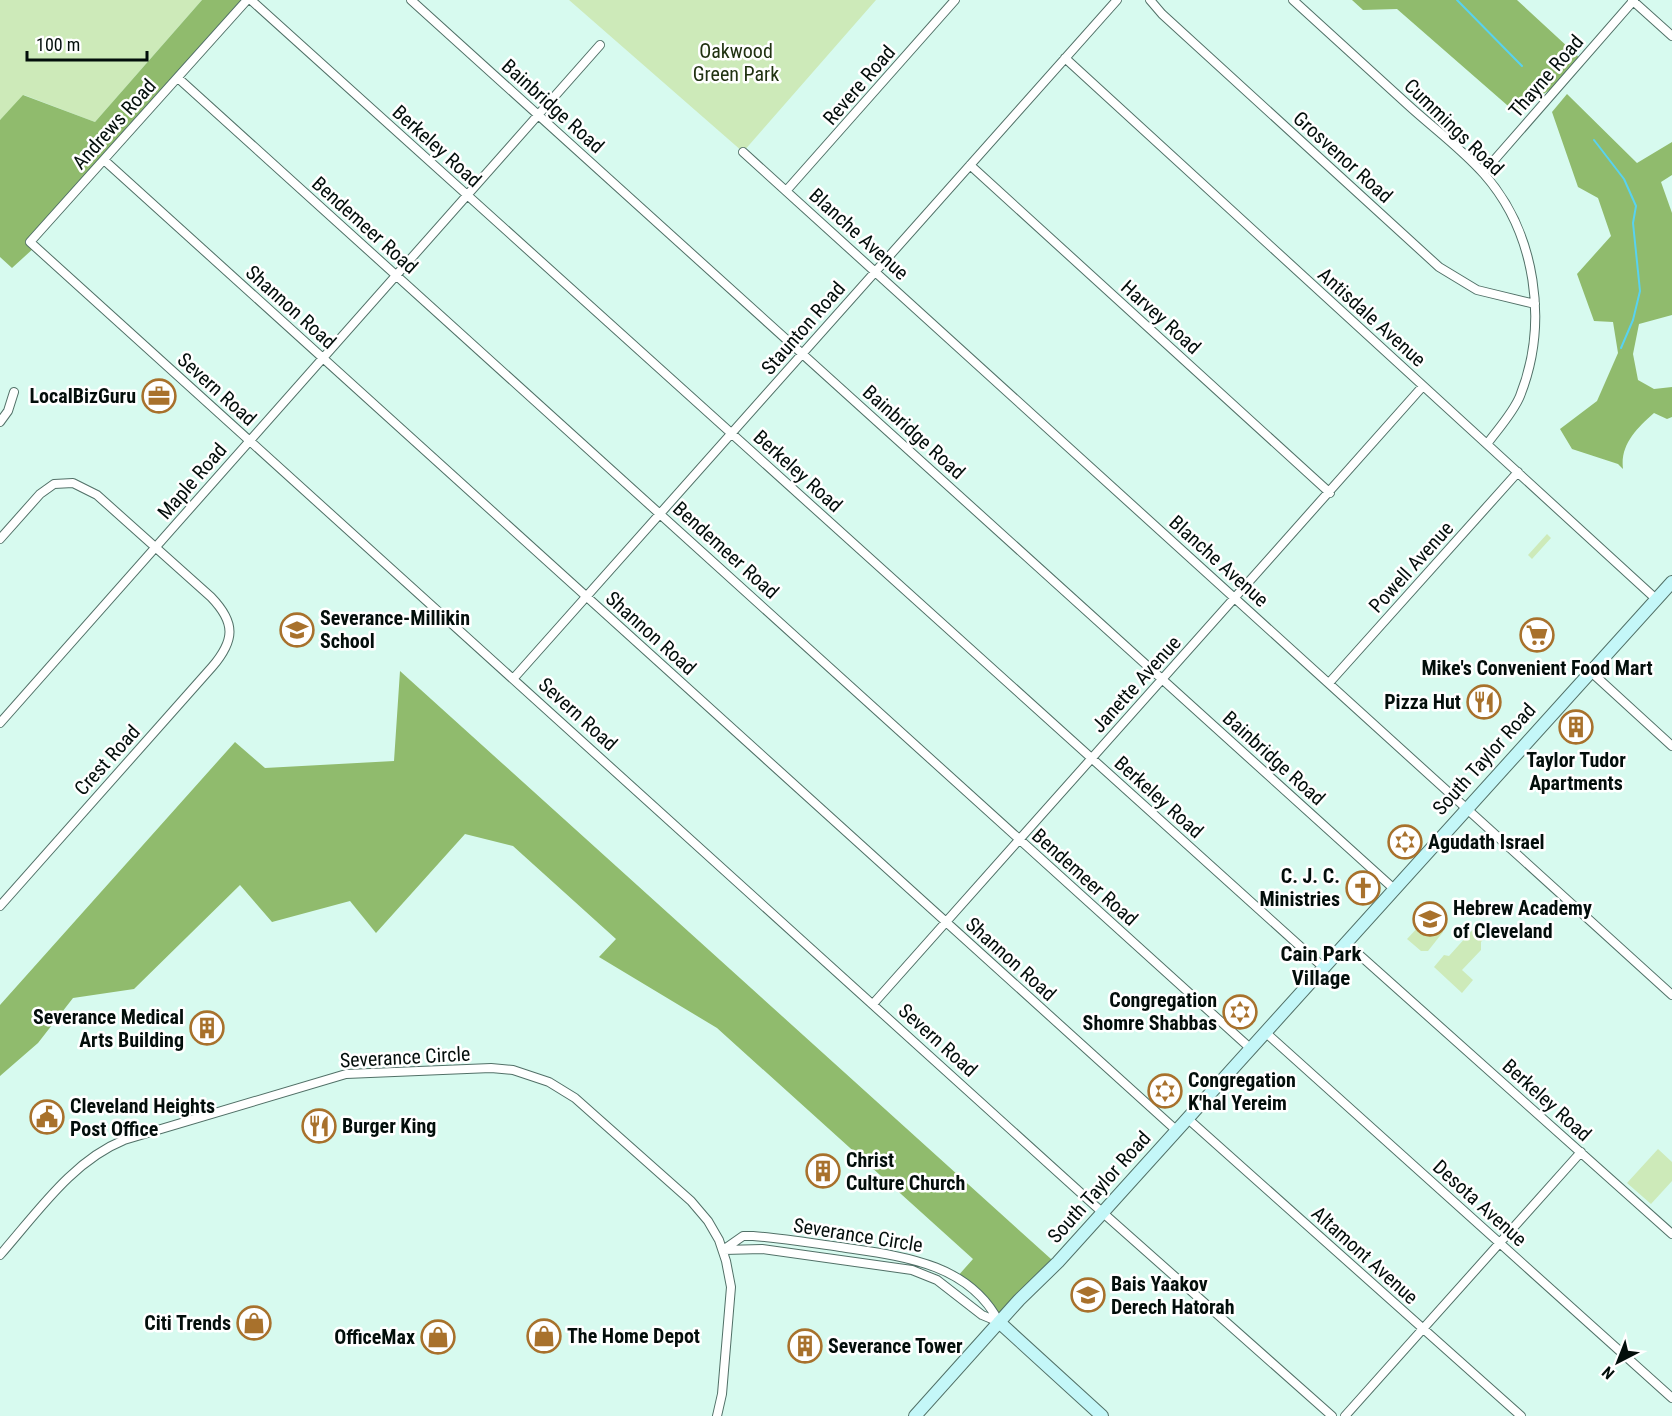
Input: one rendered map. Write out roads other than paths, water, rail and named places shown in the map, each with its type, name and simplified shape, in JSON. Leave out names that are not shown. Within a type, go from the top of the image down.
[{"type":"main road","name":"South Taylor Road","points":[[915,1416],[1188,1118],[1393,888],[1672,582]]},
{"type":"main road","points":[[999,1322],[1102,1416]]},
{"type":"street","name":"Andrews Road","points":[[30,242],[249,0]]},
{"type":"street","name":"Berkeley Road","points":[[249,0],[1323,967]]},
{"type":"street","name":"Bainbridge Road","points":[[411,0],[1393,888]]},
{"type":"street","name":"Revere Road","points":[[786,191],[956,0]]},
{"type":"street","name":"Staunton Road","points":[[513,679],[1117,0]]},
{"type":"street","name":"Grosvenor Road","points":[[1150,0],[1162,14],[1439,267],[1478,290],[1535,304]]},
{"type":"street","name":"Cummings Road","points":[[1293,0],[1483,173],[1506,206],[1523,241],[1528,257],[1535,304],[1535,336],[1530,366],[1519,398],[1487,444]]},
{"type":"street","name":"Thayne Road","points":[[1483,173],[1633,0]]},
{"type":"street","points":[[1633,0],[1672,36]]},
{"type":"street","name":"Maple Road","points":[[0,723],[600,45]]},
{"type":"street","name":"Antisdale Avenue","points":[[1065,58],[1656,599]]},
{"type":"street","name":"Bendemeer Road","points":[[178,78],[1250,1048]]},
{"type":"street","name":"Blanche Avenue","points":[[743,152],[1672,995]]},
{"type":"street","name":"Shannon Road","points":[[104,160],[1176,1130]]},
{"type":"street","name":"Harvey Road","points":[[970,165],[1330,493]]},
{"type":"street","name":"Severn Road","points":[[30,242],[1332,1416]]},
{"type":"street","name":"Janette Avenue","points":[[873,1004],[1423,386]]},
{"type":"street","points":[[0,422],[8,411],[14,392]]},
{"type":"street","name":"Powell Avenue","points":[[1329,683],[1518,472]]},
{"type":"street","points":[[0,538],[40,494],[54,483],[73,483],[97,495],[155,548]]},
{"type":"street","name":"Crest Road","points":[[0,906],[213,667],[227,648],[230,632],[229,621],[219,606],[155,548]]},
{"type":"street","points":[[1590,671],[1672,746]]},
{"type":"street","name":"Berkeley Road","points":[[1345,942],[1672,1234]]},
{"type":"street","name":"Desota Avenue","points":[[1265,1032],[1672,1398]]},
{"type":"street","name":"Severance Circle","points":[[0,1254],[85,1161],[105,1148],[124,1140],[346,1074],[491,1068],[513,1070],[532,1075],[575,1098],[691,1201],[708,1221],[723,1250],[729,1277],[730,1304],[717,1416]]},
{"type":"street","name":"Altamont Avenue","points":[[1188,1118],[1521,1416]]},
{"type":"street","points":[[1345,1416],[1581,1152]]},
{"type":"street","name":"Severance Circle","points":[[723,1250],[743,1236],[753,1236],[925,1262],[957,1277],[976,1292],[992,1307],[999,1322]]},
{"type":"street","name":"Severance Circle","points":[[723,1250],[762,1249],[912,1270],[938,1280],[981,1314],[999,1322]]},
{"type":"waterway","points":[[1457,0],[1522,66]]},
{"type":"waterway","points":[[1594,140],[1624,179],[1636,206],[1633,223],[1640,291],[1633,320],[1621,348]]},
{"type":"place","name":"LocalBizGuru","points":[[159,396]]},
{"type":"place","name":"Severance-Millikin School","points":[[297,630]]},
{"type":"place","name":"Mike's Convenient Food Mart","points":[[1537,635]]},
{"type":"place","name":"Pizza Hut","points":[[1484,702]]},
{"type":"place","name":"Taylor Tudor Apartments","points":[[1576,727]]},
{"type":"place","name":"Agudath Israel","points":[[1405,842]]},
{"type":"place","name":"C. J. C. Ministries","points":[[1363,888]]},
{"type":"place","name":"Hebrew Academy of Cleveland","points":[[1430,919]]},
{"type":"place","name":"Congregation Shomre Shabbas","points":[[1240,1012]]},
{"type":"place","name":"Severance Medical Arts Building","points":[[207,1028]]},
{"type":"place","name":"Congregation K'hal Yereim","points":[[1165,1091]]},
{"type":"place","name":"Cleveland Heights Post Office","points":[[47,1117]]},
{"type":"place","name":"Burger King","points":[[319,1126]]},
{"type":"place","name":"Christ Culture Church","points":[[823,1171]]},
{"type":"place","name":"Bais Yaakov Derech Hatorah","points":[[1088,1295]]},
{"type":"place","name":"Citi Trends","points":[[254,1323]]},
{"type":"place","name":"The Home Depot","points":[[544,1336]]},
{"type":"place","name":"OfficeMax","points":[[438,1337]]},
{"type":"place","name":"Severance Tower","points":[[805,1346]]},
{"type":"district","name":"Cain Park Village","points":[[1321,966]]},
{"type":"park label","name":"Oakwood Green Park","points":[[736,62]]}]
